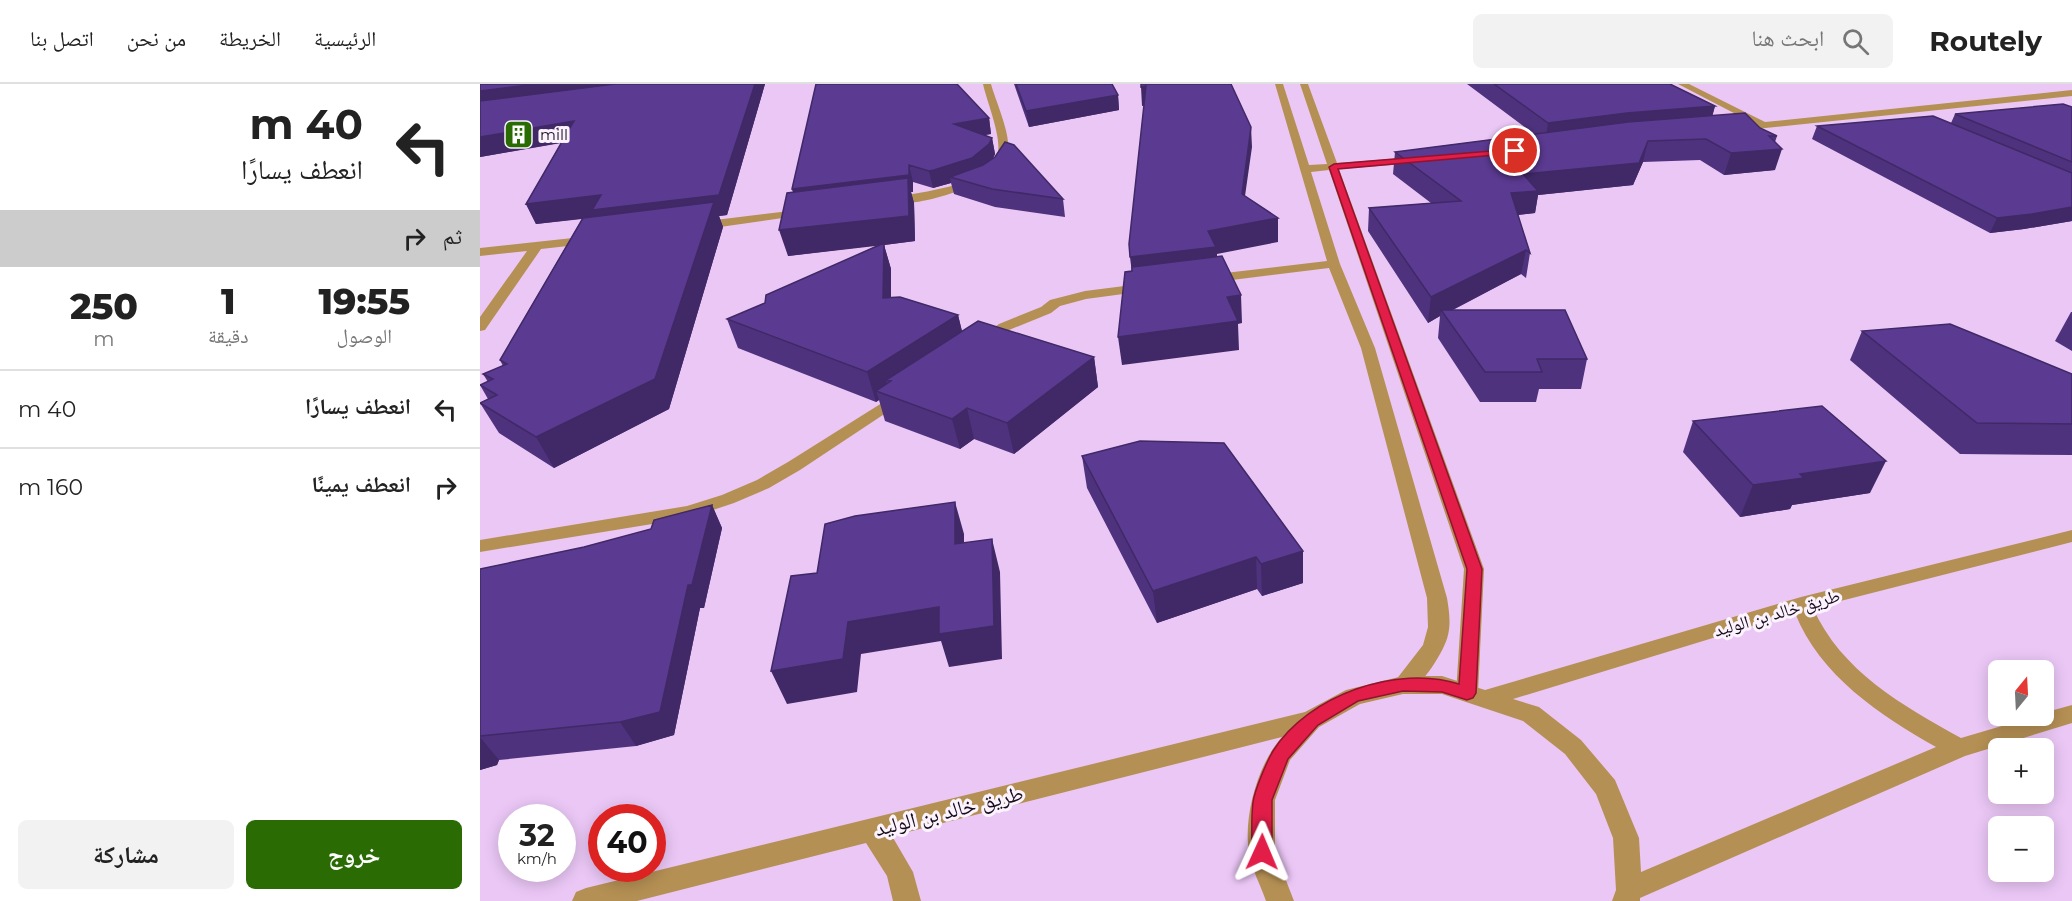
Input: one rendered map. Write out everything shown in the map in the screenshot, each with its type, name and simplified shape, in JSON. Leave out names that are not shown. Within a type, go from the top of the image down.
[{"type":"street","points":[[876,203],[964,186],[988,174],[1001,162],[1003,150],[987,84]]},
{"type":"street","points":[[1279,84],[1334,264],[1368,348],[1437,598],[1440,622],[1435,647],[1403,685]]},
{"type":"street","points":[[1304,84],[1474,569],[1476,696]]},
{"type":"street","points":[[1682,84],[1766,126]]},
{"type":"street","points":[[1730,129],[2072,93]]},
{"type":"street","points":[[2049,96],[2072,104]]},
{"type":"street","points":[[1902,112],[1923,121]]},
{"type":"street","points":[[1305,169],[1425,159]]},
{"type":"street","points":[[684,228],[823,210]]},
{"type":"street","points":[[480,252],[604,238]]},
{"type":"street","points":[[480,327],[536,247]]},
{"type":"street","points":[[1197,281],[1334,264]]},
{"type":"street","points":[[966,352],[1004,327],[1046,310],[1055,303],[1085,295],[1162,285]]},
{"type":"street","points":[[480,546],[688,512],[728,499],[763,484],[794,466],[919,384]]},
{"type":"street","name":"طريق خالد بن الوليد","points":[[1476,696],[1801,604],[2072,536]]},
{"type":"street","points":[[1801,604],[1818,640],[1852,679],[1900,715],[1959,748]]},
{"type":"street","points":[[1280,901],[1262,852],[1263,800],[1280,755],[1311,720],[1354,696],[1403,685],[1442,685],[1531,714],[1574,747],[1606,788],[1626,837],[1627,896],[1959,748],[2072,714]]},
{"type":"street","name":"طريق خالد بن الوليد","points":[[586,901],[1311,720]]},
{"type":"street","points":[[872,830],[893,857],[908,901]]},
{"type":"building","points":[[480,84],[536,84],[480,91]]},
{"type":"building","points":[[615,84],[755,84],[719,195],[592,210],[601,195],[526,204],[574,121],[480,137],[480,101]]},
{"type":"building","points":[[816,84],[957,84],[989,118],[954,124],[992,138],[989,144],[972,158],[934,170],[929,171],[909,165],[909,175],[792,189]]},
{"type":"building","points":[[1016,84],[1112,84],[1118,95],[1026,111]]},
{"type":"building","points":[[1141,84],[1231,84],[1251,127],[1242,194],[1278,218],[1208,231],[1216,247],[1130,257],[1129,244],[1146,86],[1141,87]]},
{"type":"building","points":[[1494,84],[1670,84],[1715,106],[1627,113],[1548,123]]},
{"type":"building","points":[[2063,104],[2072,107],[2072,162],[1955,114]]},
{"type":"building","points":[[1745,113],[1760,128],[1777,136],[1769,136],[1782,149],[1731,153],[1706,139],[1648,141],[1639,163],[1523,174],[1538,191],[1511,193],[1530,253],[1526,250],[1431,297],[1369,208],[1461,201],[1395,152],[1628,122]]},
{"type":"building","points":[[1933,116],[2072,173],[2072,207],[1997,218],[1817,126]]},
{"type":"building","points":[[1005,142],[1014,145],[1063,199],[992,189],[950,177],[983,165],[995,157]]},
{"type":"building","points":[[908,178],[909,216],[779,230],[787,193]]},
{"type":"building","points":[[714,202],[655,379],[536,437],[480,403],[497,395],[480,385],[493,379],[483,374],[507,364],[500,360],[583,218]]},
{"type":"building","points":[[884,243],[883,298],[900,297],[958,315],[867,372],[727,319],[765,303],[766,295]]},
{"type":"building","points":[[1222,256],[1241,295],[1227,297],[1238,321],[1118,337],[1125,272],[1132,271],[1132,267]]},
{"type":"building","points":[[1441,310],[1565,310],[1587,359],[1537,359],[1542,372],[1485,372]]},
{"type":"building","points":[[978,321],[1094,357],[1007,423],[967,408],[952,419],[876,391],[891,381],[886,380]]},
{"type":"building","points":[[1950,324],[2072,374],[2072,424],[1977,423],[1862,331]]},
{"type":"building","points":[[1822,406],[1886,461],[1800,474],[1804,478],[1753,485],[1693,421]]},
{"type":"building","points":[[1140,441],[1224,443],[1303,551],[1261,564],[1256,557],[1153,591],[1082,456]]},
{"type":"building","points":[[955,502],[955,544],[992,539],[994,626],[939,634],[939,607],[848,622],[843,659],[771,671],[791,576],[817,573],[825,524],[855,516]]},
{"type":"building","points":[[712,505],[692,585],[688,585],[660,712],[620,722],[480,736],[480,569],[584,547],[651,529],[654,520]]},
{"type":"place","name":"mill","points":[[519,135]]},
{"type":"route","points":[[1262,852],[1263,800],[1280,755],[1311,720],[1354,696],[1403,685],[1442,685],[1467,693],[1474,569],[1334,167],[1515,151]]}]
